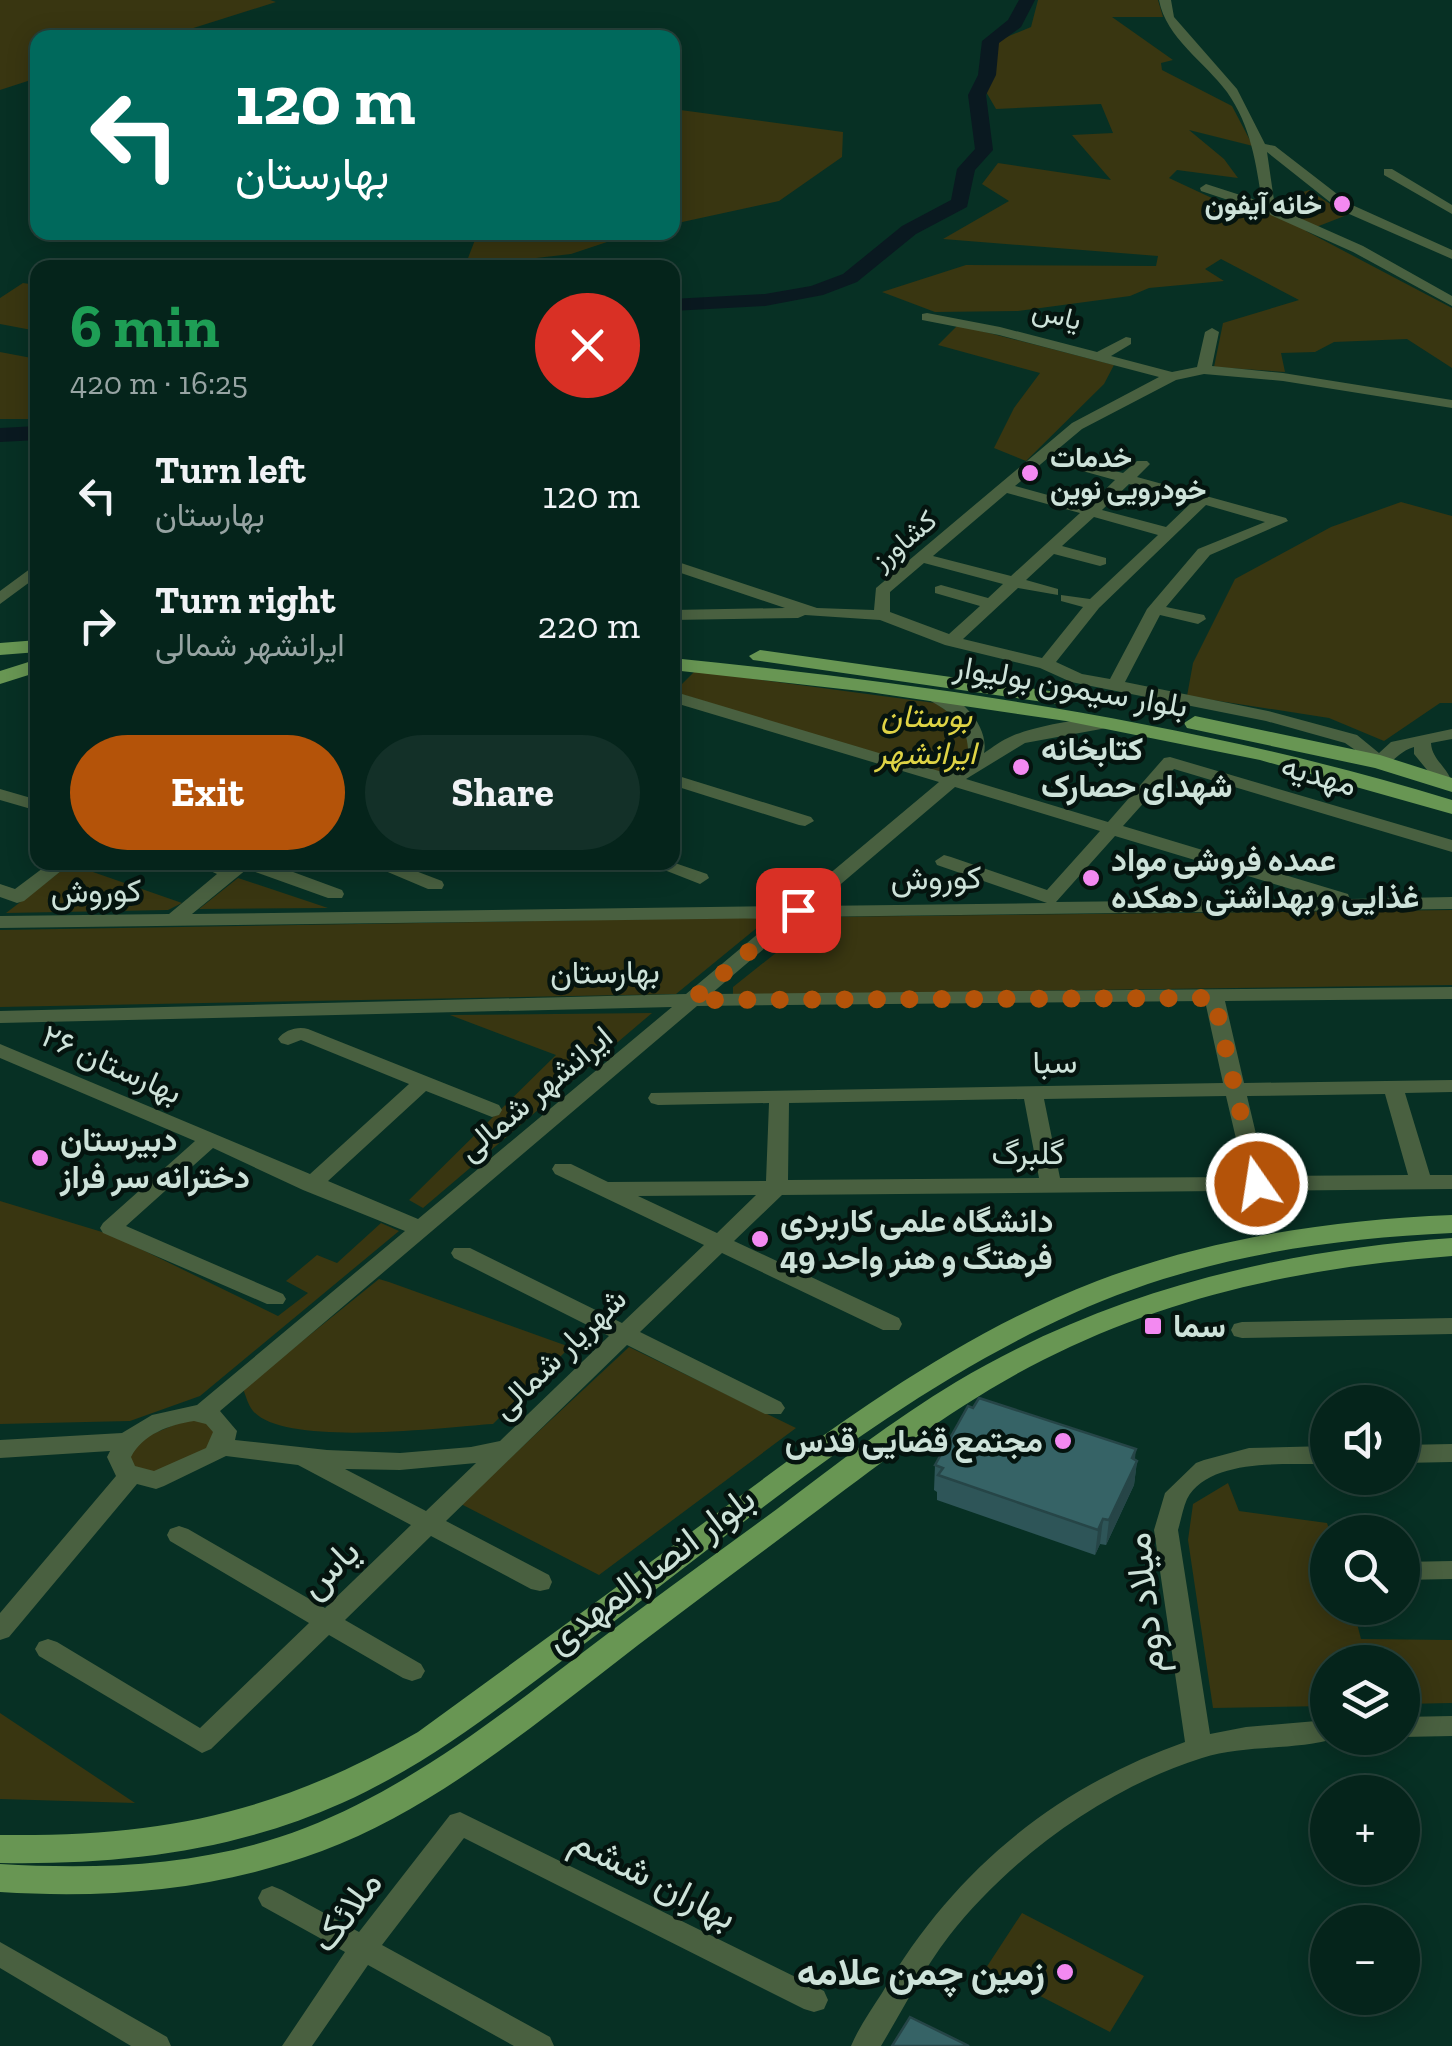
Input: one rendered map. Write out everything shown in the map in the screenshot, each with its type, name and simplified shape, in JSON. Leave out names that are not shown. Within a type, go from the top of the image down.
[{"type":"main road","points":[[0,636],[30,651]]},
{"type":"main road","name":"بلوار سیمون بولیوار","points":[[680,648],[871,669],[1252,733],[1380,762],[1450,784]]},
{"type":"main road","points":[[0,649],[30,653]]},
{"type":"main road","points":[[0,664],[30,656]]},
{"type":"main road","points":[[0,678],[30,658]]},
{"type":"main road","name":"بلوار سیمون بولیوار","points":[[680,665],[936,696],[1106,723],[1286,760],[1452,808]]},
{"type":"main road","name":"بلوار انصارالمهدی","points":[[0,1848],[77,1852],[228,1831],[293,1811],[356,1784],[430,1741],[892,1402],[998,1337],[1080,1300],[1205,1258],[1360,1230],[1452,1224]]},
{"type":"main road","name":"بلوار انصارالمهدی","points":[[0,1878],[65,1882],[166,1879],[259,1858],[350,1826],[450,1768],[903,1431],[959,1392],[1043,1345],[1128,1308],[1221,1280],[1320,1260],[1452,1247]]},
{"type":"street","points":[[1165,0],[1168,18],[1233,92],[1260,147],[1269,209]]},
{"type":"street","points":[[1260,147],[1271,149],[1346,208],[1452,255]]},
{"type":"street","points":[[1388,172],[1452,210]]},
{"type":"street","points":[[1206,188],[1269,209],[1358,249],[1452,302]]},
{"type":"street","name":"یاس","points":[[927,317],[1172,376]]},
{"type":"street","points":[[1204,370],[1212,332]]},
{"type":"street","points":[[1099,356],[1126,341]]},
{"type":"street","points":[[1138,368],[1159,356]]},
{"type":"street","name":"کشاورز","points":[[1380,762],[1351,739],[1268,716],[1114,688],[1046,664],[952,641],[882,615],[882,591],[1078,426],[1172,376],[1204,370],[1358,386],[1452,404]]},
{"type":"street","points":[[1056,459],[1280,520],[1204,552],[1155,608],[1114,688]]},
{"type":"street","points":[[952,641],[1142,464]]},
{"type":"street","points":[[1005,488],[1170,534]]},
{"type":"street","points":[[1046,664],[1093,605],[1202,500]]},
{"type":"street","points":[[1050,548],[1100,561]]},
{"type":"street","points":[[923,558],[1093,605]]},
{"type":"street","points":[[680,568],[814,613]]},
{"type":"street","points":[[0,599],[30,575]]},
{"type":"street","points":[[942,590],[988,604]]},
{"type":"street","points":[[1155,608],[1198,619]]},
{"type":"street","points":[[680,615],[882,615]]},
{"type":"street","points":[[936,696],[963,716],[976,733],[976,750],[952,780]]},
{"type":"street","points":[[680,698],[1362,904]]},
{"type":"street","points":[[952,780],[1019,739],[1106,723]]},
{"type":"street","points":[[1380,762],[1397,746],[1452,734]]},
{"type":"street","points":[[1422,740],[1423,754],[1450,784]]},
{"type":"street","name":"مهدیه","points":[[944,861],[1051,898],[1170,762],[1452,846]]},
{"type":"street","name":"ایرانشهر شمالی","points":[[202,1414],[952,780]]},
{"type":"street","points":[[680,782],[805,822]]},
{"type":"street","points":[[0,794],[30,803]]},
{"type":"street","points":[[0,890],[18,897],[53,870]]},
{"type":"street","points":[[173,920],[235,870]]},
{"type":"street","points":[[254,870],[335,894]]},
{"type":"street","points":[[395,870],[434,884]]},
{"type":"street","points":[[676,870],[700,878]]},
{"type":"street","name":"کوروش","points":[[0,922],[1452,903]]},
{"type":"street","name":"بهارستان","points":[[0,1018],[692,1000],[1452,993]]},
{"type":"street","points":[[1214,998],[1257,1184]]},
{"type":"street","points":[[288,1040],[301,1033],[492,1110]]},
{"type":"street","name":"بهارستان ۲۶","points":[[0,1050],[420,1229]]},
{"type":"street","points":[[311,1185],[422,1082]]},
{"type":"street","name":"سبا","points":[[658,1098],[1452,1086]]},
{"type":"street","points":[[1392,1087],[1421,1182]]},
{"type":"street","points":[[1033,1093],[1051,1185]]},
{"type":"street","points":[[776,1188],[779,1097]]},
{"type":"street","points":[[208,1141],[111,1228],[275,1299]]},
{"type":"street","points":[[563,1169],[892,1324]]},
{"type":"street","name":"گلبرگ","points":[[604,1189],[1452,1182]]},
{"type":"street","name":"شهریار شمالی","points":[[221,1447],[304,1457],[466,1459],[507,1448],[776,1188]]},
{"type":"street","points":[[462,1253],[773,1408]]},
{"type":"street","points":[[1242,1330],[1452,1326]]},
{"type":"street","points":[[0,1450],[126,1441],[172,1418],[202,1414],[221,1424],[225,1431],[221,1447],[205,1460],[168,1478],[145,1480],[131,1475],[121,1466],[119,1457],[126,1441]]},
{"type":"street","name":"یاس","points":[[48,1649],[202,1742],[507,1448]]},
{"type":"street","points":[[1420,1454],[1452,1453]]},
{"type":"street","name":"میلاد دوم","points":[[1199,1748],[1166,1530],[1177,1493],[1204,1469],[1250,1457],[1310,1455]]},
{"type":"street","points":[[304,1457],[540,1582]]},
{"type":"street","points":[[0,1630],[131,1475]]},
{"type":"street","points":[[179,1535],[412,1671]]},
{"type":"street","points":[[1420,1571],[1452,1570]]},
{"type":"street","points":[[1420,1727],[1452,1726]]},
{"type":"street","points":[[866,2046],[948,1918],[1000,1868],[1078,1806],[1134,1774],[1199,1748],[1310,1733]]},
{"type":"street","name":"ملائک","points":[[296,2046],[363,1949],[460,1823]]},
{"type":"street","name":"بهاران ششم","points":[[460,1823],[814,2000]]},
{"type":"street","points":[[272,1898],[540,2046]]},
{"type":"street","points":[[0,1954],[157,2046]]},
{"type":"green space","points":[[0,0],[276,2],[187,30],[30,30],[30,80],[0,90]]},
{"type":"green space","points":[[1038,0],[1158,0],[1163,17],[1112,17],[1173,60],[1161,63],[1162,70],[1232,106],[1253,146],[1189,130],[1224,159],[1238,178],[1177,170],[1169,178],[1244,213],[1309,190],[1347,215],[1306,231],[1452,308],[1452,368],[1407,339],[1334,342],[1315,352],[1281,353],[1285,372],[1214,367],[1223,323],[1299,300],[1221,259],[1205,269],[1224,281],[1149,288],[1130,296],[1018,311],[935,312],[882,292],[966,265],[1156,266],[1158,256],[943,239],[1009,201],[982,184],[998,163],[1111,180],[1072,135],[1113,133],[1101,104],[996,109],[985,90],[997,41],[1031,27]]},
{"type":"green space","points":[[680,110],[843,132],[842,157],[779,201],[680,222]]},
{"type":"green space","points":[[475,240],[613,240],[571,254],[467,260]]},
{"type":"green space","points":[[23,283],[30,284],[30,330],[0,324],[0,298]]},
{"type":"green space","points":[[958,325],[1114,365],[1104,384],[1026,461],[994,448],[1014,408],[1040,373],[938,345]]},
{"type":"green space","points":[[0,352],[30,358],[30,419],[0,419]]},
{"type":"green space","points":[[1401,502],[1452,516],[1452,703],[1440,703],[1384,741],[1329,718],[1187,696],[1193,663],[1235,579],[1331,527]]},
{"type":"green space","name":"بوستان ایرانشهر","points":[[695,671],[935,703],[962,721],[970,749],[946,775],[680,694],[680,686]]},
{"type":"green space","points":[[62,870],[87,870],[182,903],[168,910],[6,913]]},
{"type":"green space","points":[[238,878],[328,908],[199,909]]},
{"type":"green space","points":[[1452,910],[1452,985],[733,995],[733,987],[821,917]]},
{"type":"green space","points":[[770,917],[676,994],[0,1007],[0,930]]},
{"type":"green space","points":[[652,1013],[423,1208],[409,1200],[556,1055],[450,1015]]},
{"type":"green space","points":[[0,1201],[112,1235],[278,1316],[308,1293],[286,1281],[317,1255],[337,1263],[381,1223],[399,1231],[200,1396],[130,1421],[0,1424]]},
{"type":"green space","points":[[379,1279],[570,1347],[493,1424],[330,1432],[270,1422],[253,1411],[243,1389]]},
{"type":"green space","points":[[629,1347],[796,1428],[599,1575],[461,1504]]},
{"type":"green space","points":[[193,1417],[216,1428],[217,1444],[154,1475],[132,1467],[129,1451],[138,1440]]},
{"type":"green space","points":[[1228,1483],[1239,1511],[1310,1521],[1310,1625],[1357,1625],[1361,1639],[1452,1640],[1452,1703],[1420,1704],[1420,1645],[1310,1645],[1310,1706],[1213,1708],[1188,1540],[1193,1504]]},
{"type":"green space","points":[[0,1713],[135,1803],[0,1799]]},
{"type":"green space","name":"زمین چمن علامه","points":[[1022,1913],[1144,1976],[1110,2032],[986,1968]]},
{"type":"building","points":[[979,1398],[1136,1449],[1132,1458],[1137,1461],[1109,1520],[1103,1519],[1098,1530],[938,1475],[943,1468],[935,1465],[968,1406],[973,1408]]},
{"type":"building","points":[[910,2017],[969,2046],[892,2046]]},
{"type":"waterway","points":[[680,305],[765,300],[816,291],[850,278],[909,230],[960,203],[966,169],[984,150],[977,95],[987,75],[991,41],[1015,23],[1027,0]]},
{"type":"waterway","points":[[0,435],[30,433]]},
{"type":"place","name":"خانه آیفون","points":[[1342,204]]},
{"type":"place","name":"خدمات خودرویی نوین","points":[[1030,473]]},
{"type":"place","name":"کتابخانه شهدای حصارک","points":[[1021,767]]},
{"type":"place","name":"عمده فروشی مواد غذایی و بهداشتی دهکده","points":[[1091,878]]},
{"type":"place","name":"دبیرستان دخترانه سر فراز","points":[[40,1158]]},
{"type":"place","name":"دانشگاه علمی کاربردی فرهتگ و هنر واحد 49","points":[[760,1239]]},
{"type":"place","name":"سما","points":[[1153,1326]]},
{"type":"place","name":"مجتمع قضایی قدس","points":[[1063,1441]]},
{"type":"place","name":"زمین چمن علامه","points":[[1065,1972]]},
{"type":"route","points":[[798,910],[692,1000],[1214,998],[1257,1184]]}]
